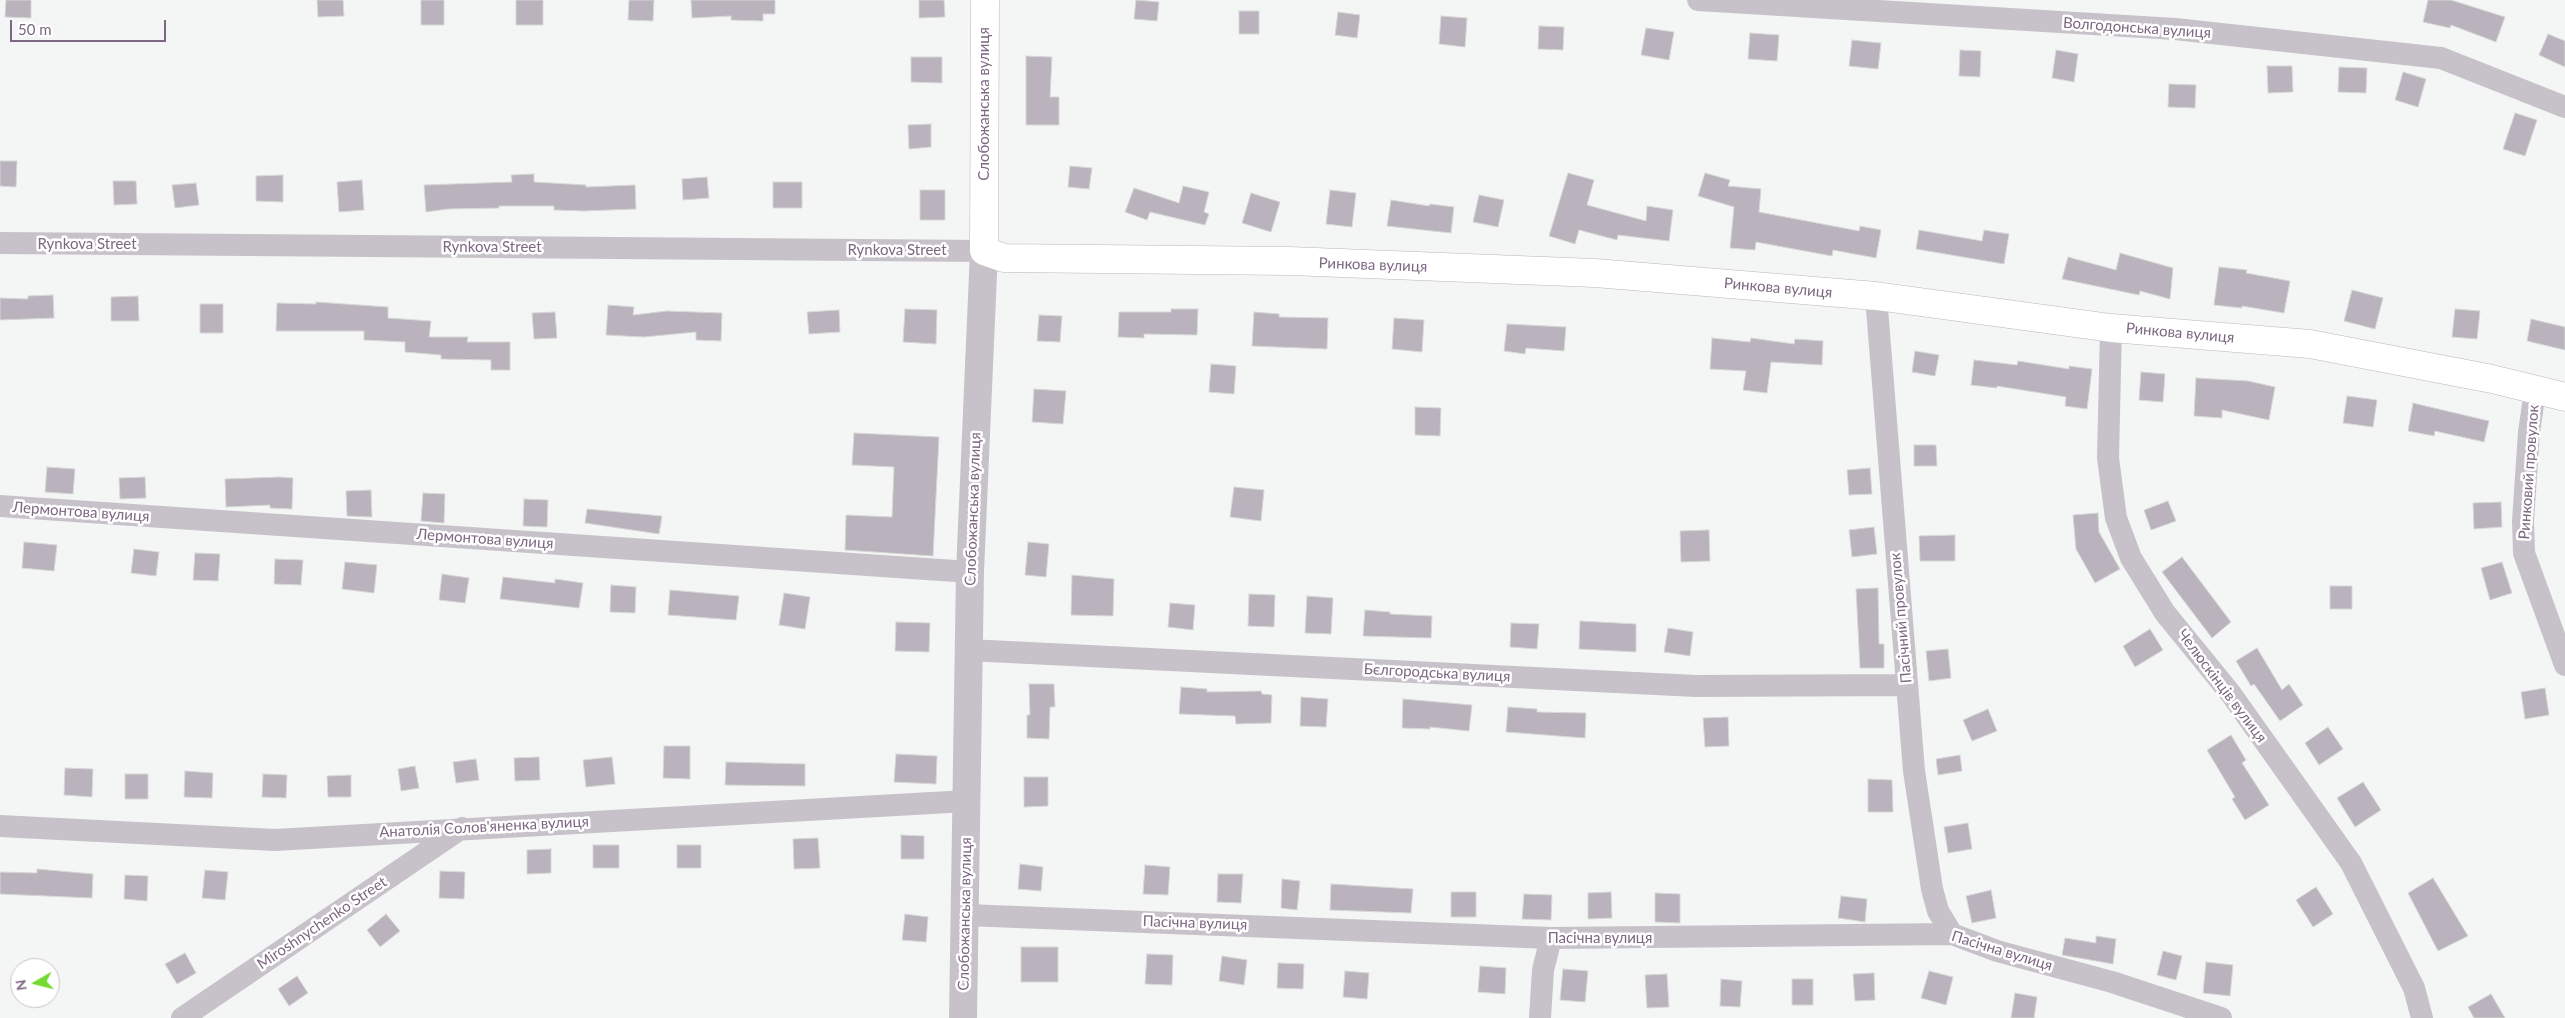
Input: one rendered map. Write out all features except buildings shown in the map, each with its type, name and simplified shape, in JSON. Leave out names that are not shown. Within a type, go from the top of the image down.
[{"type":"main road","name":"Слобожанська вулиця","points":[[984,0],[984,251]]},
{"type":"main road","name":"Ринкова вулиця","points":[[984,251],[1004,258],[1037,260],[1290,261],[1595,273],[1876,296],[2111,328],[2310,344],[2492,379],[2534,391],[2565,397]]},
{"type":"street","name":"Волгодонська вулиця","points":[[1698,0],[2175,29],[2441,58],[2565,107]]},
{"type":"street","name":"Rynkova Street","points":[[0,243],[984,251]]},
{"type":"street","name":"Слобожанська вулиця","points":[[963,1018],[968,801],[970,572],[984,251]]},
{"type":"street","name":"Пасічний провулок","points":[[1876,296],[1906,685],[1922,836],[1938,911],[1952,934]]},
{"type":"street","name":"Челюскінців вулиця","points":[[2111,328],[2108,458],[2116,518],[2131,558],[2165,613],[2231,694],[2350,863],[2414,988],[2422,1018]]},
{"type":"street","name":"Ринковий провулок","points":[[2534,391],[2529,432],[2523,521],[2524,553],[2565,665]]},
{"type":"street","name":"Лермонтова вулиця","points":[[0,506],[970,572]]},
{"type":"street","name":"Бєлгородська вулиця","points":[[968,650],[1696,686],[1906,685]]},
{"type":"street","name":"Анатолія Солов'яненка вулиця","points":[[0,826],[275,840],[463,827],[968,801]]},
{"type":"street","name":"Miroshnychenko Street","points":[[182,1018],[463,827]]},
{"type":"street","name":"Пасічна вулиця","points":[[966,915],[1551,938],[1952,934],[1996,951],[2112,982],[2221,1018]]},
{"type":"street","points":[[1540,1018],[1543,970],[1551,938]]}]
